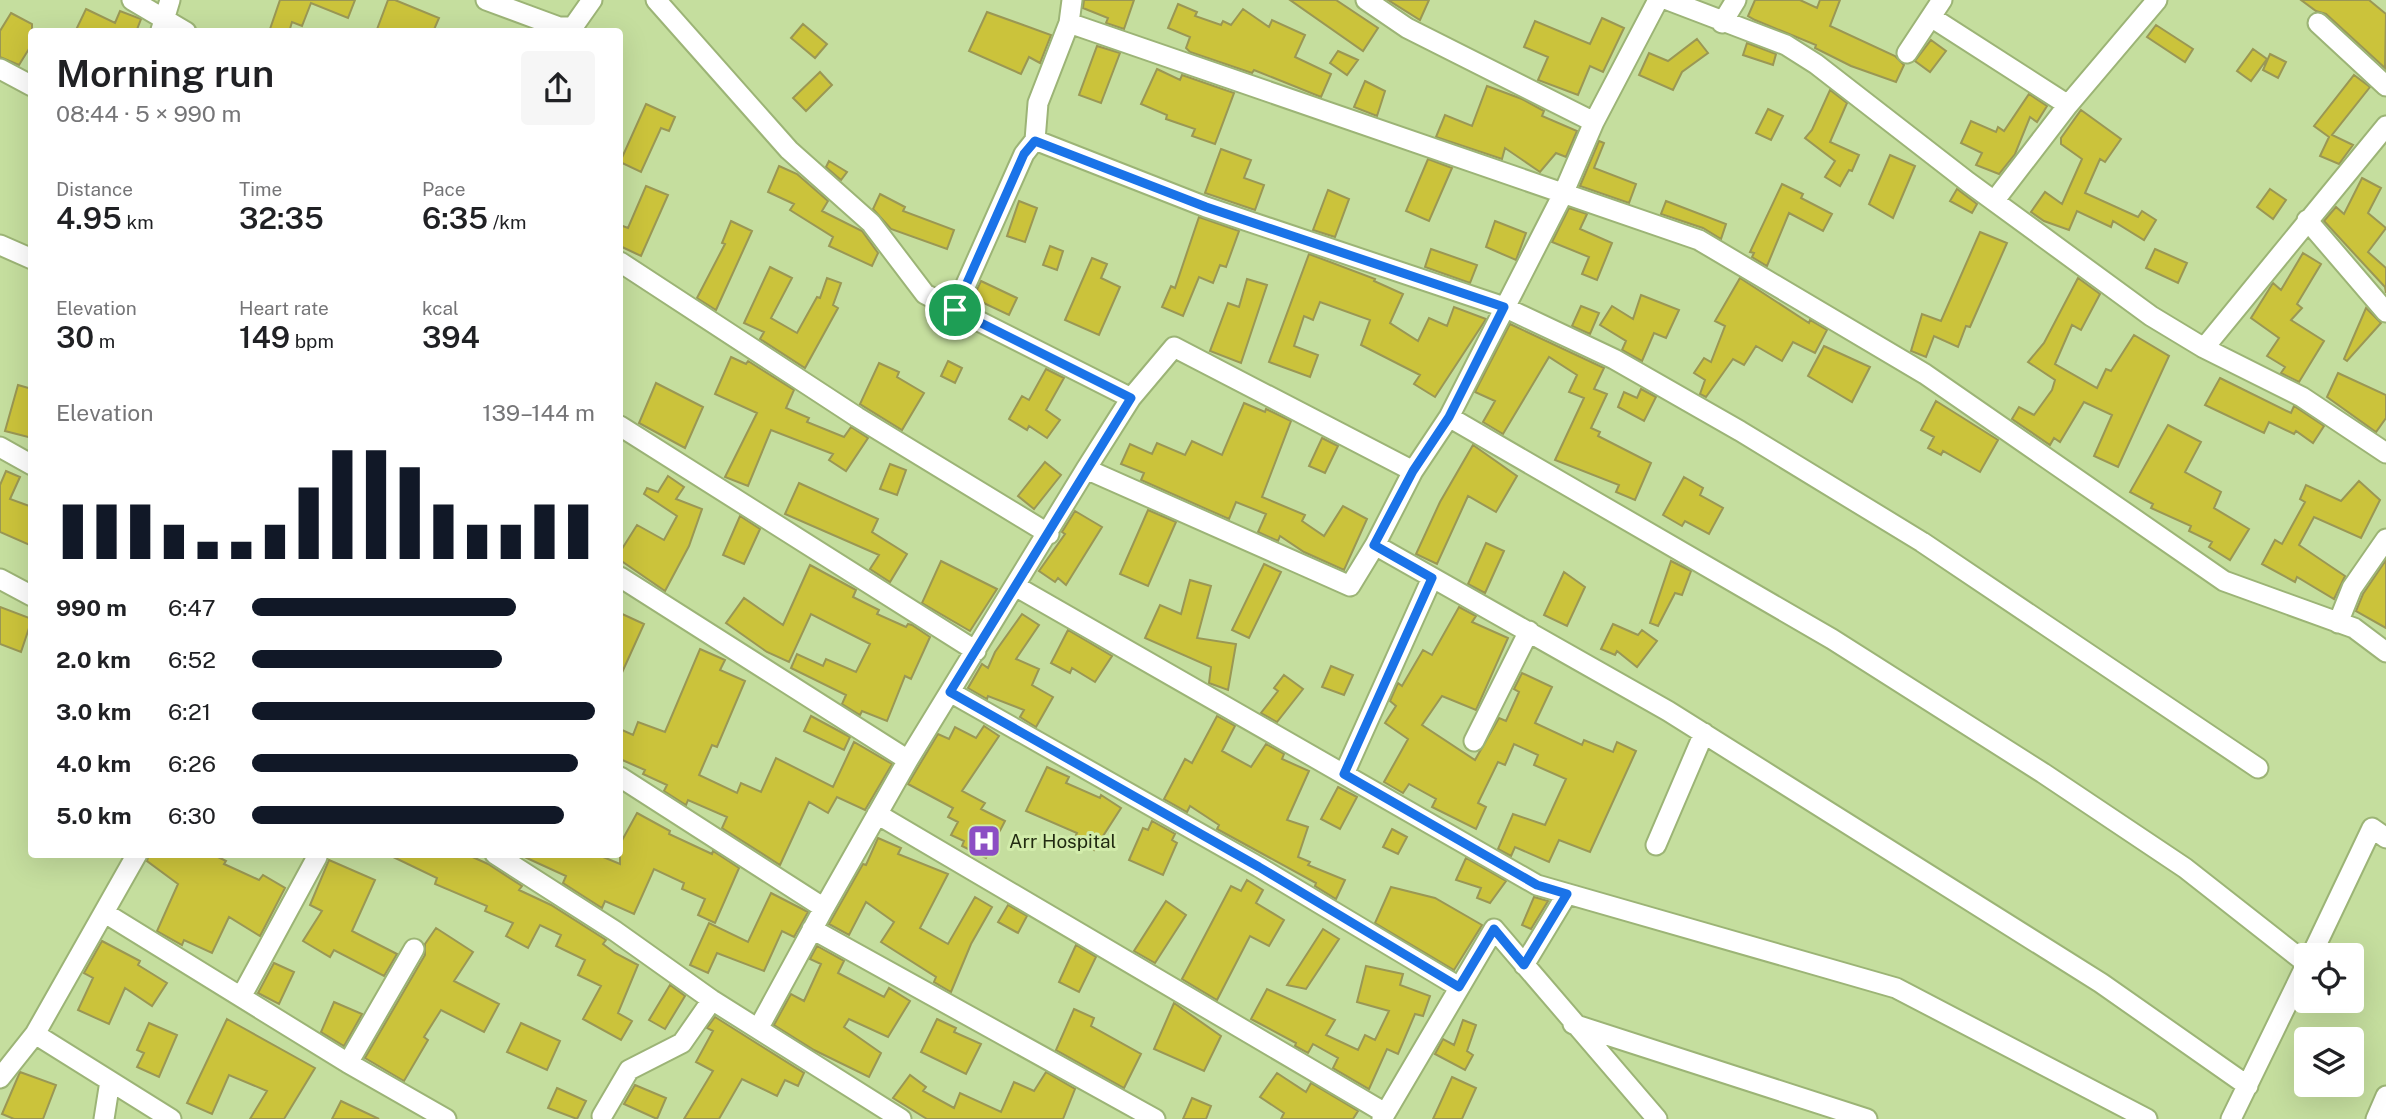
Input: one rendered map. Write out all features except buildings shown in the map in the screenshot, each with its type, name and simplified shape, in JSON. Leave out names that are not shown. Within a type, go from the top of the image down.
[{"type":"street","points":[[132,0],[162,26],[170,0]]},
{"type":"street","points":[[486,0],[559,27],[573,27],[592,0]]},
{"type":"street","points":[[656,0],[789,150],[871,223],[925,295],[1131,398]]},
{"type":"street","points":[[955,310],[1024,154],[1035,141],[1038,103],[1069,23],[1072,0]]},
{"type":"street","points":[[1366,0],[1407,28],[1594,122]]},
{"type":"street","points":[[1086,470],[1350,586],[1413,471],[1449,417],[1563,194],[1594,122],[1658,0]]},
{"type":"street","points":[[1668,0],[1722,23],[1786,45],[2151,316],[2204,348],[2302,397],[2386,453]]},
{"type":"street","points":[[1722,23],[1736,0]]},
{"type":"street","points":[[1907,53],[1941,0]]},
{"type":"street","points":[[1995,200],[2068,105],[2157,0]]},
{"type":"street","points":[[1930,17],[2068,105]]},
{"type":"street","points":[[1069,23],[1699,240],[1924,374],[2224,581],[2354,628],[2386,652]]},
{"type":"street","points":[[2318,23],[2386,86]]},
{"type":"street","points":[[0,69],[28,84]]},
{"type":"street","points":[[2204,348],[2386,125]]},
{"type":"street","points":[[1035,141],[1206,207],[1504,307],[1614,359],[1843,493],[1934,550],[2258,768]]},
{"type":"street","points":[[2307,220],[2386,312]]},
{"type":"street","points":[[0,245],[28,258]]},
{"type":"street","points":[[623,264],[857,417],[1049,534]]},
{"type":"street","points":[[758,1029],[908,760],[1131,398],[1174,347],[1413,471]]},
{"type":"street","points":[[1449,417],[1832,639],[2043,773],[2185,868],[2294,954]]},
{"type":"street","points":[[623,428],[976,651]]},
{"type":"street","points":[[0,447],[28,463]]},
{"type":"street","points":[[2338,622],[2352,587],[2385,540]]},
{"type":"street","points":[[1374,545],[1704,733],[2101,983],[2248,1086]]},
{"type":"street","points":[[1344,774],[1432,578]]},
{"type":"street","points":[[0,579],[28,594]]},
{"type":"street","points":[[623,579],[908,760]]},
{"type":"street","points":[[1017,587],[1537,885],[1896,988],[2147,1119]]},
{"type":"street","points":[[1474,741],[1529,631]]},
{"type":"street","points":[[950,692],[1259,867],[1459,987]]},
{"type":"street","points":[[1656,845],[1704,733]]},
{"type":"street","points":[[623,779],[824,908]]},
{"type":"street","points":[[877,814],[1383,1116],[1494,929],[1657,1119]]},
{"type":"street","points":[[2317,943],[2372,828],[2386,838]]},
{"type":"street","points":[[0,1078],[35,1034],[135,858]]},
{"type":"street","points":[[241,997],[316,858]]},
{"type":"street","points":[[501,858],[615,931],[712,1000],[901,1119]]},
{"type":"street","points":[[1524,965],[1567,894]]},
{"type":"street","points":[[105,913],[348,1063],[446,1119]]},
{"type":"street","points":[[812,929],[1155,1119]]},
{"type":"street","points":[[348,1063],[414,949]]},
{"type":"street","points":[[2231,1119],[2294,989]]},
{"type":"street","points":[[603,1118],[629,1070],[682,1043],[712,1000]]},
{"type":"street","points":[[1573,1024],[1867,1119]]},
{"type":"street","points":[[35,1034],[171,1119]]},
{"type":"street","points":[[103,1119],[110,1081]]},
{"type":"street","points":[[2376,1119],[2386,1096]]},
{"type":"place","name":"Arr Hospital","points":[[984,841]]},
{"type":"route","points":[[1035,141],[1206,207],[1504,307],[1449,417],[1413,471],[1374,545],[1432,578],[1344,774],[1537,885],[1567,894],[1524,965],[1494,929],[1459,987],[1259,867],[950,692],[1131,398],[955,310],[1024,154],[1035,141]]}]
